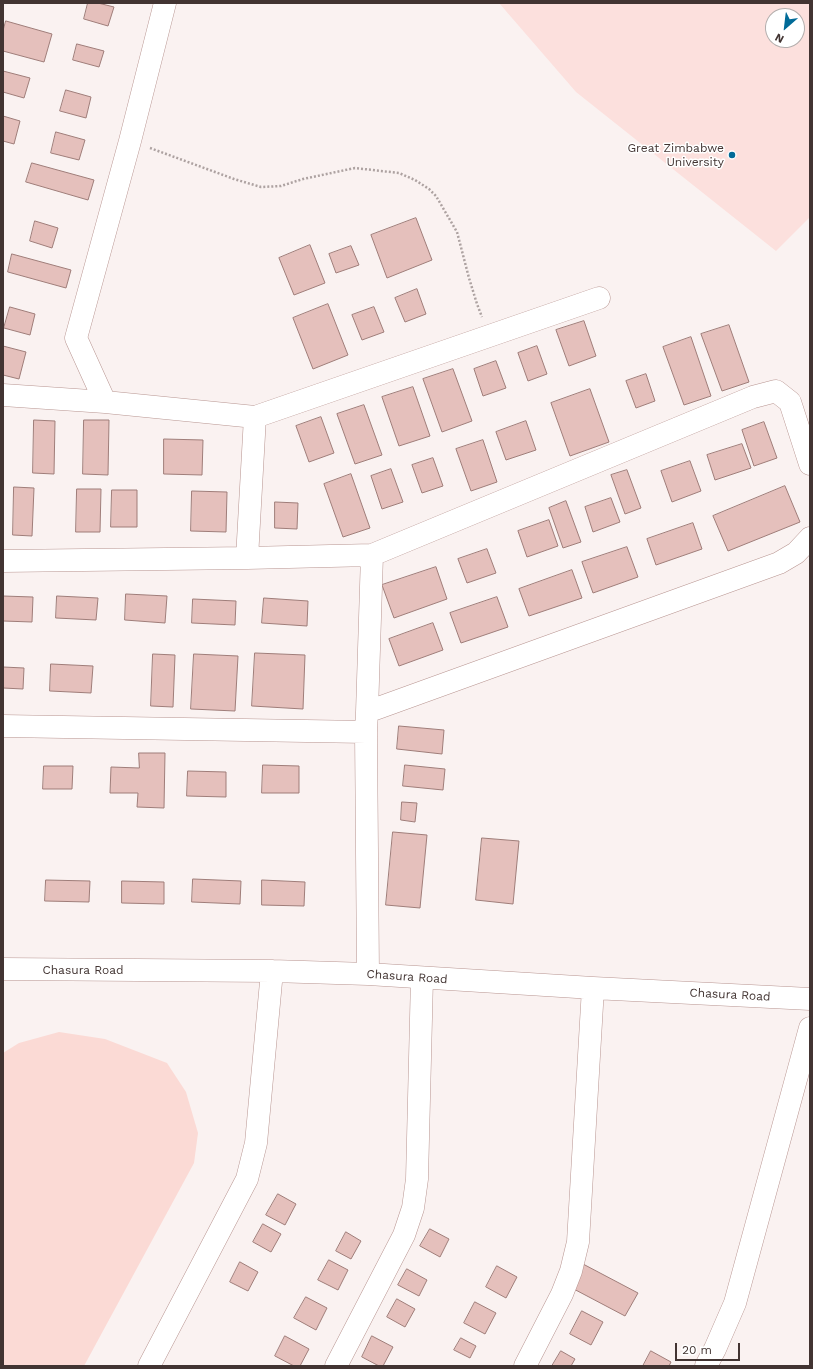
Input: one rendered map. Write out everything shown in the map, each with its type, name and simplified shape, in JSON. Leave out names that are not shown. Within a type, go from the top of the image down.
[{"type":"street","points":[[105,402],[76,338],[130,141],[165,3]]},
{"type":"street","points":[[3,395],[105,402],[255,417],[599,298]]},
{"type":"street","points":[[3,561],[372,555],[752,397],[776,391],[790,402],[810,464]]},
{"type":"street","points":[[247,558],[255,417]]},
{"type":"street","points":[[3,726],[367,722],[779,563],[796,553],[810,538]]},
{"type":"street","points":[[368,974],[367,722],[372,555]]},
{"type":"street","name":"Chasura Road","points":[[3,969],[272,971],[368,974],[593,988],[810,999]]},
{"type":"street","points":[[149,1366],[247,1178],[256,1143],[272,971]]},
{"type":"street","points":[[336,1366],[404,1235],[413,1208],[417,1179],[422,978]]},
{"type":"street","points":[[525,1366],[562,1294],[571,1271],[578,1242],[593,988]]},
{"type":"street","points":[[706,1366],[735,1303],[810,1028]]},
{"type":"path","points":[[130,141],[234,179],[261,187],[281,186],[303,179],[355,168],[399,173],[415,180],[429,189],[436,196],[457,232],[477,304],[490,336]]},
{"type":"shaded area","name":"Great Zimbabwe University","points":[[499,3],[810,3],[810,217],[776,251],[576,92]]},
{"type":"shaded area","points":[[59,1032],[105,1039],[167,1063],[186,1092],[198,1133],[194,1163],[84,1366],[3,1366],[3,1053],[19,1043]]},
{"type":"building","points":[[88,3],[98,3],[114,7],[108,26],[84,19]]},
{"type":"building","points":[[6,21],[52,34],[44,62],[3,51],[3,31]]},
{"type":"building","points":[[77,44],[104,51],[99,67],[73,60]]},
{"type":"building","points":[[3,71],[30,78],[24,98],[3,92]]},
{"type":"building","points":[[66,90],[91,97],[86,118],[60,111]]},
{"type":"building","points":[[3,116],[20,121],[14,144],[3,141]]},
{"type":"building","points":[[56,132],[85,140],[79,160],[51,153]]},
{"type":"building","points":[[32,163],[94,180],[88,200],[26,182]]},
{"type":"building","points":[[416,218],[432,260],[387,278],[371,235]]},
{"type":"building","points":[[35,221],[58,228],[52,248],[30,241]]},
{"type":"building","points":[[310,245],[325,283],[294,295],[279,258]]},
{"type":"building","points":[[351,246],[359,265],[336,273],[329,254]]},
{"type":"building","points":[[12,254],[71,270],[66,288],[8,272]]},
{"type":"building","points":[[417,289],[426,314],[405,322],[395,298]]},
{"type":"building","points":[[328,304],[348,355],[313,369],[293,318]]},
{"type":"building","points":[[10,307],[35,314],[30,335],[4,328]]},
{"type":"building","points":[[374,307],[384,332],[362,340],[352,315]]},
{"type":"building","points":[[584,321],[596,356],[569,366],[556,330]]},
{"type":"building","points":[[729,325],[749,382],[722,391],[701,334]]},
{"type":"building","points":[[691,337],[711,396],[684,405],[663,347]]},
{"type":"building","points":[[3,346],[26,352],[19,379],[3,375]]},
{"type":"building","points":[[537,346],[547,374],[528,381],[518,353]]},
{"type":"building","points":[[496,361],[506,388],[483,396],[474,369]]},
{"type":"building","points":[[453,369],[472,421],[442,432],[423,379]]},
{"type":"building","points":[[646,374],[655,401],[636,408],[626,381]]},
{"type":"building","points":[[413,387],[430,436],[399,446],[382,397]]},
{"type":"building","points":[[590,389],[609,442],[570,456],[551,403]]},
{"type":"building","points":[[364,405],[382,455],[355,464],[337,414]]},
{"type":"building","points":[[321,417],[334,453],[309,462],[296,426]]},
{"type":"building","points":[[34,420],[55,421],[54,474],[33,473]]},
{"type":"building","points":[[84,420],[109,420],[108,475],[83,474]]},
{"type":"building","points":[[526,421],[536,450],[506,460],[496,432]]},
{"type":"building","points":[[764,422],[777,458],[754,466],[742,430]]},
{"type":"building","points":[[164,439],[203,440],[202,475],[164,474]]},
{"type":"building","points":[[483,440],[497,482],[471,491],[456,449]]},
{"type":"building","points":[[742,444],[751,468],[715,480],[707,455]]},
{"type":"building","points":[[433,458],[443,486],[422,493],[412,465]]},
{"type":"building","points":[[690,461],[701,491],[672,502],[661,471]]},
{"type":"building","points":[[391,469],[403,502],[382,509],[371,476]]},
{"type":"building","points":[[627,470],[641,508],[625,514],[611,475]]},
{"type":"building","points":[[351,474],[370,528],[343,537],[324,484]]},
{"type":"building","points":[[785,486],[800,522],[728,551],[713,516]]},
{"type":"building","points":[[14,487],[34,488],[32,536],[13,535]]},
{"type":"building","points":[[77,489],[101,489],[100,532],[76,532]]},
{"type":"building","points":[[112,490],[137,490],[137,527],[111,527]]},
{"type":"building","points":[[192,491],[227,492],[226,532],[191,531]]},
{"type":"building","points":[[611,498],[620,522],[593,532],[585,507]]},
{"type":"building","points":[[566,501],[581,542],[563,548],[549,508]]},
{"type":"building","points":[[275,502],[298,503],[297,529],[275,528]]},
{"type":"building","points":[[549,520],[558,546],[527,557],[518,531]]},
{"type":"building","points":[[693,523],[702,549],[656,565],[647,539]]},
{"type":"building","points":[[627,547],[638,577],[593,593],[582,562]]},
{"type":"building","points":[[487,549],[496,573],[467,583],[458,559]]},
{"type":"building","points":[[436,567],[447,599],[394,618],[382,585]]},
{"type":"building","points":[[572,570],[582,598],[529,616],[519,589]]},
{"type":"building","points":[[126,594],[167,596],[165,623],[125,620]]},
{"type":"building","points":[[3,596],[33,597],[32,622],[3,621]]},
{"type":"building","points":[[57,596],[98,598],[96,620],[56,618]]},
{"type":"building","points":[[497,597],[508,627],[461,643],[450,613]]},
{"type":"building","points":[[264,598],[308,601],[307,626],[262,623]]},
{"type":"building","points":[[193,599],[236,601],[235,625],[192,623]]},
{"type":"building","points":[[433,623],[443,650],[399,666],[389,639]]},
{"type":"building","points":[[255,653],[305,655],[303,709],[252,706]]},
{"type":"building","points":[[153,654],[175,655],[173,707],[151,706]]},
{"type":"building","points":[[194,654],[238,656],[235,711],[191,709]]},
{"type":"building","points":[[51,664],[93,666],[91,693],[50,691]]},
{"type":"building","points":[[3,667],[24,668],[23,689],[3,688]]},
{"type":"building","points":[[399,726],[444,730],[442,754],[397,749]]},
{"type":"building","points":[[139,753],[165,753],[164,808],[137,807],[138,793],[110,793],[111,767],[139,768]]},
{"type":"building","points":[[263,765],[299,766],[299,793],[262,793]]},
{"type":"building","points":[[405,765],[445,769],[443,790],[403,786]]},
{"type":"building","points":[[44,766],[73,766],[72,789],[43,789]]},
{"type":"building","points":[[188,771],[226,772],[226,797],[187,796]]},
{"type":"building","points":[[402,802],[417,803],[415,822],[401,820]]},
{"type":"building","points":[[393,832],[427,835],[420,908],[386,905]]},
{"type":"building","points":[[482,838],[519,841],[513,904],[476,900]]},
{"type":"building","points":[[193,879],[241,881],[240,904],[192,902]]},
{"type":"building","points":[[46,880],[90,881],[89,902],[45,901]]},
{"type":"building","points":[[262,880],[305,882],[304,906],[262,905]]},
{"type":"building","points":[[122,881],[164,882],[164,904],[122,903]]},
{"type":"building","points":[[278,1194],[296,1204],[285,1225],[266,1215]]},
{"type":"building","points":[[263,1224],[281,1234],[271,1252],[253,1242]]},
{"type":"building","points":[[430,1229],[449,1239],[440,1257],[420,1246]]},
{"type":"building","points":[[346,1232],[361,1241],[351,1259],[336,1251]]},
{"type":"building","points":[[329,1260],[348,1270],[338,1290],[318,1280]]},
{"type":"building","points":[[240,1262],[258,1272],[248,1291],[230,1282]]},
{"type":"building","points":[[583,1264],[638,1293],[625,1316],[570,1287]]},
{"type":"building","points":[[497,1266],[517,1277],[506,1298],[486,1287]]},
{"type":"building","points":[[407,1269],[427,1280],[419,1296],[398,1285]]},
{"type":"building","points":[[306,1297],[327,1308],[316,1330],[294,1318]]},
{"type":"building","points":[[397,1299],[415,1309],[405,1327],[387,1317]]},
{"type":"building","points":[[475,1302],[496,1313],[485,1334],[464,1323]]},
{"type":"building","points":[[582,1311],[603,1322],[591,1345],[570,1334]]},
{"type":"building","points":[[285,1336],[309,1349],[300,1366],[294,1366],[275,1356]]},
{"type":"building","points":[[372,1336],[393,1347],[383,1366],[379,1366],[362,1357]]},
{"type":"building","points":[[461,1338],[476,1346],[470,1358],[454,1350]]},
{"type":"building","points":[[561,1351],[575,1359],[571,1366],[552,1366]]},
{"type":"building","points":[[651,1351],[671,1362],[669,1366],[643,1366]]},
{"type":"place","name":"Great Zimbabwe University","points":[[732,155]]}]
